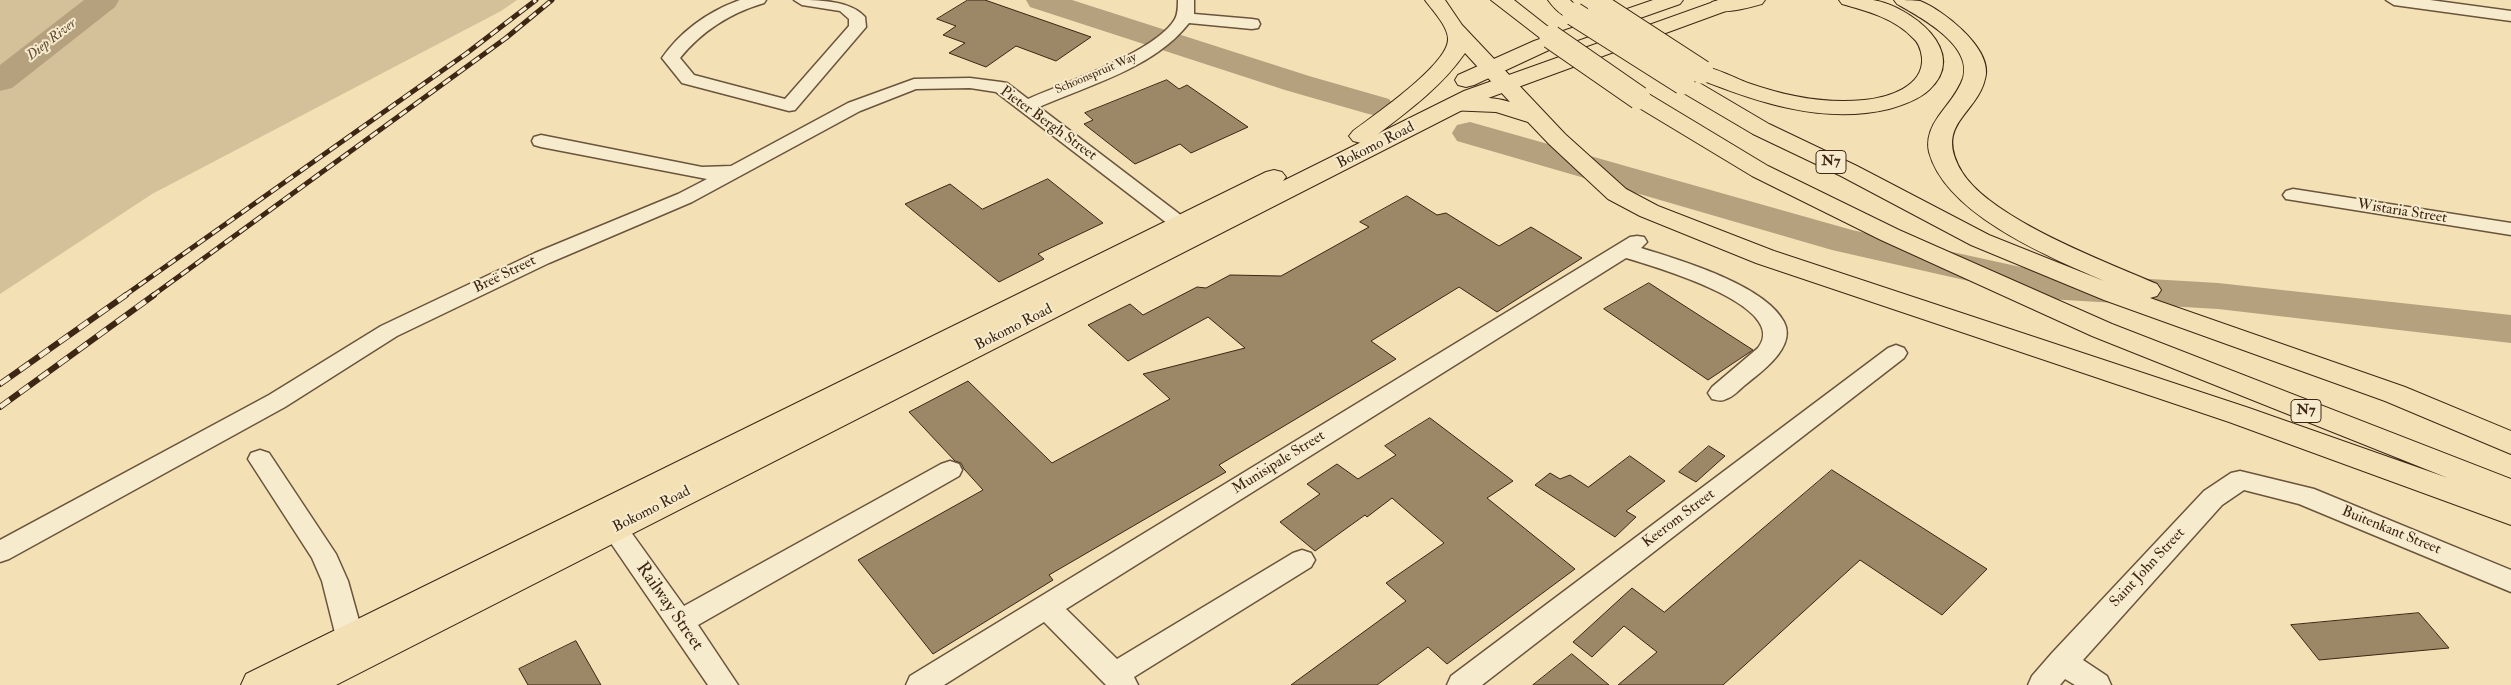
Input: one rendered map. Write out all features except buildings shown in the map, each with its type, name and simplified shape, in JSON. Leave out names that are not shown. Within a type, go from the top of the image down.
[{"type":"main road","points":[[1435,0],[1455,29],[1557,139],[1617,194],[1682,226],[1766,257],[2239,414],[2511,513]]},
{"type":"main road","name":"N7","points":[[1501,0],[1639,98],[1760,171],[1890,235],[2102,330],[2511,491]]},
{"type":"main road","name":"N7","points":[[1558,0],[1574,14],[1692,77],[1761,129],[1849,171],[1980,240],[2113,294],[2395,394],[2511,443]]},
{"type":"main road","name":"Bokomo Road","points":[[258,685],[353,648],[1188,229],[1361,136],[1498,74],[1673,0]]},
{"type":"main road","name":"Bokomo Road","points":[[1188,229],[1456,104],[1498,74],[1728,3],[1755,0]]},
{"type":"main road","points":[[1595,2],[1692,77],[1781,101],[1826,107],[1864,107],[1913,93],[1932,73],[1934,62],[1930,46],[1919,32],[1903,20],[1878,8],[1849,0]]},
{"type":"main road","points":[[1904,0],[1949,28],[1966,47],[1976,66],[1975,75],[1965,95],[1950,114],[1941,132],[1941,153],[1965,192],[2018,230],[2299,360]]},
{"type":"main road","points":[[1361,136],[1439,74],[1458,45],[1455,29]]},
{"type":"main road","points":[[1456,104],[1498,105],[1538,118]]},
{"type":"main road","name":"Bokomo Road","points":[[303,685],[353,648]]},
{"type":"street","points":[[758,0],[739,4],[708,21],[683,42],[671,58],[688,79],[789,106],[808,133]]},
{"type":"street","points":[[789,106],[858,27],[858,17],[844,8],[802,0]]},
{"type":"street","points":[[1186,0],[1180,24],[1252,24]]},
{"type":"street","points":[[2394,0],[2511,16]]},
{"type":"street","name":"Schoonspruit Way","points":[[1027,106],[1142,55],[1180,24]]},
{"type":"street","name":"Pieter Bergh Street","points":[[897,89],[928,83],[970,83],[1001,87],[1188,229]]},
{"type":"street","name":"Breë Street","points":[[0,552],[123,483],[277,401],[389,331],[542,258],[685,198],[854,107],[897,89]]},
{"type":"street","points":[[541,141],[702,172],[734,171]]},
{"type":"street","name":"Wistaria Street","points":[[2293,195],[2511,229]]},
{"type":"street","name":"Munisipale Street","points":[[920,685],[1631,246],[1708,278],[1768,314],[1776,326],[1776,340],[1764,354],[1720,393]]},
{"type":"street","name":"Keerom Street","points":[[1461,685],[1896,353]]},
{"type":"street","points":[[260,459],[323,554],[335,581],[353,648]]},
{"type":"street","points":[[680,622],[950,470]]},
{"type":"street","name":"Saint John Street","points":[[2042,685],[2213,498],[2240,480],[2270,486]]},
{"type":"street","name":"Buitenkant Street","points":[[2270,486],[2304,496],[2511,581]]},
{"type":"street","name":"Railway Street","points":[[608,520],[724,685]]},
{"type":"street","points":[[1047,607],[1119,680],[1302,560]]},
{"type":"street","points":[[2062,661],[2097,685]]},
{"type":"shaded area","points":[[0,0],[517,0],[501,11],[152,194],[0,294]]},
{"type":"waterway","name":"Diep River","points":[[0,81],[104,0]]},
{"type":"waterway","points":[[1041,0],[1297,83],[1377,106]]},
{"type":"waterway","points":[[1470,133],[1846,241],[2048,286],[2218,296],[2511,329]]},
{"type":"railway","points":[[124,296],[467,53],[536,0]]},
{"type":"railway","points":[[152,296],[506,38],[552,0]]},
{"type":"railway","points":[[0,384],[126,295]]},
{"type":"railway","points":[[0,407],[154,295]]}]
